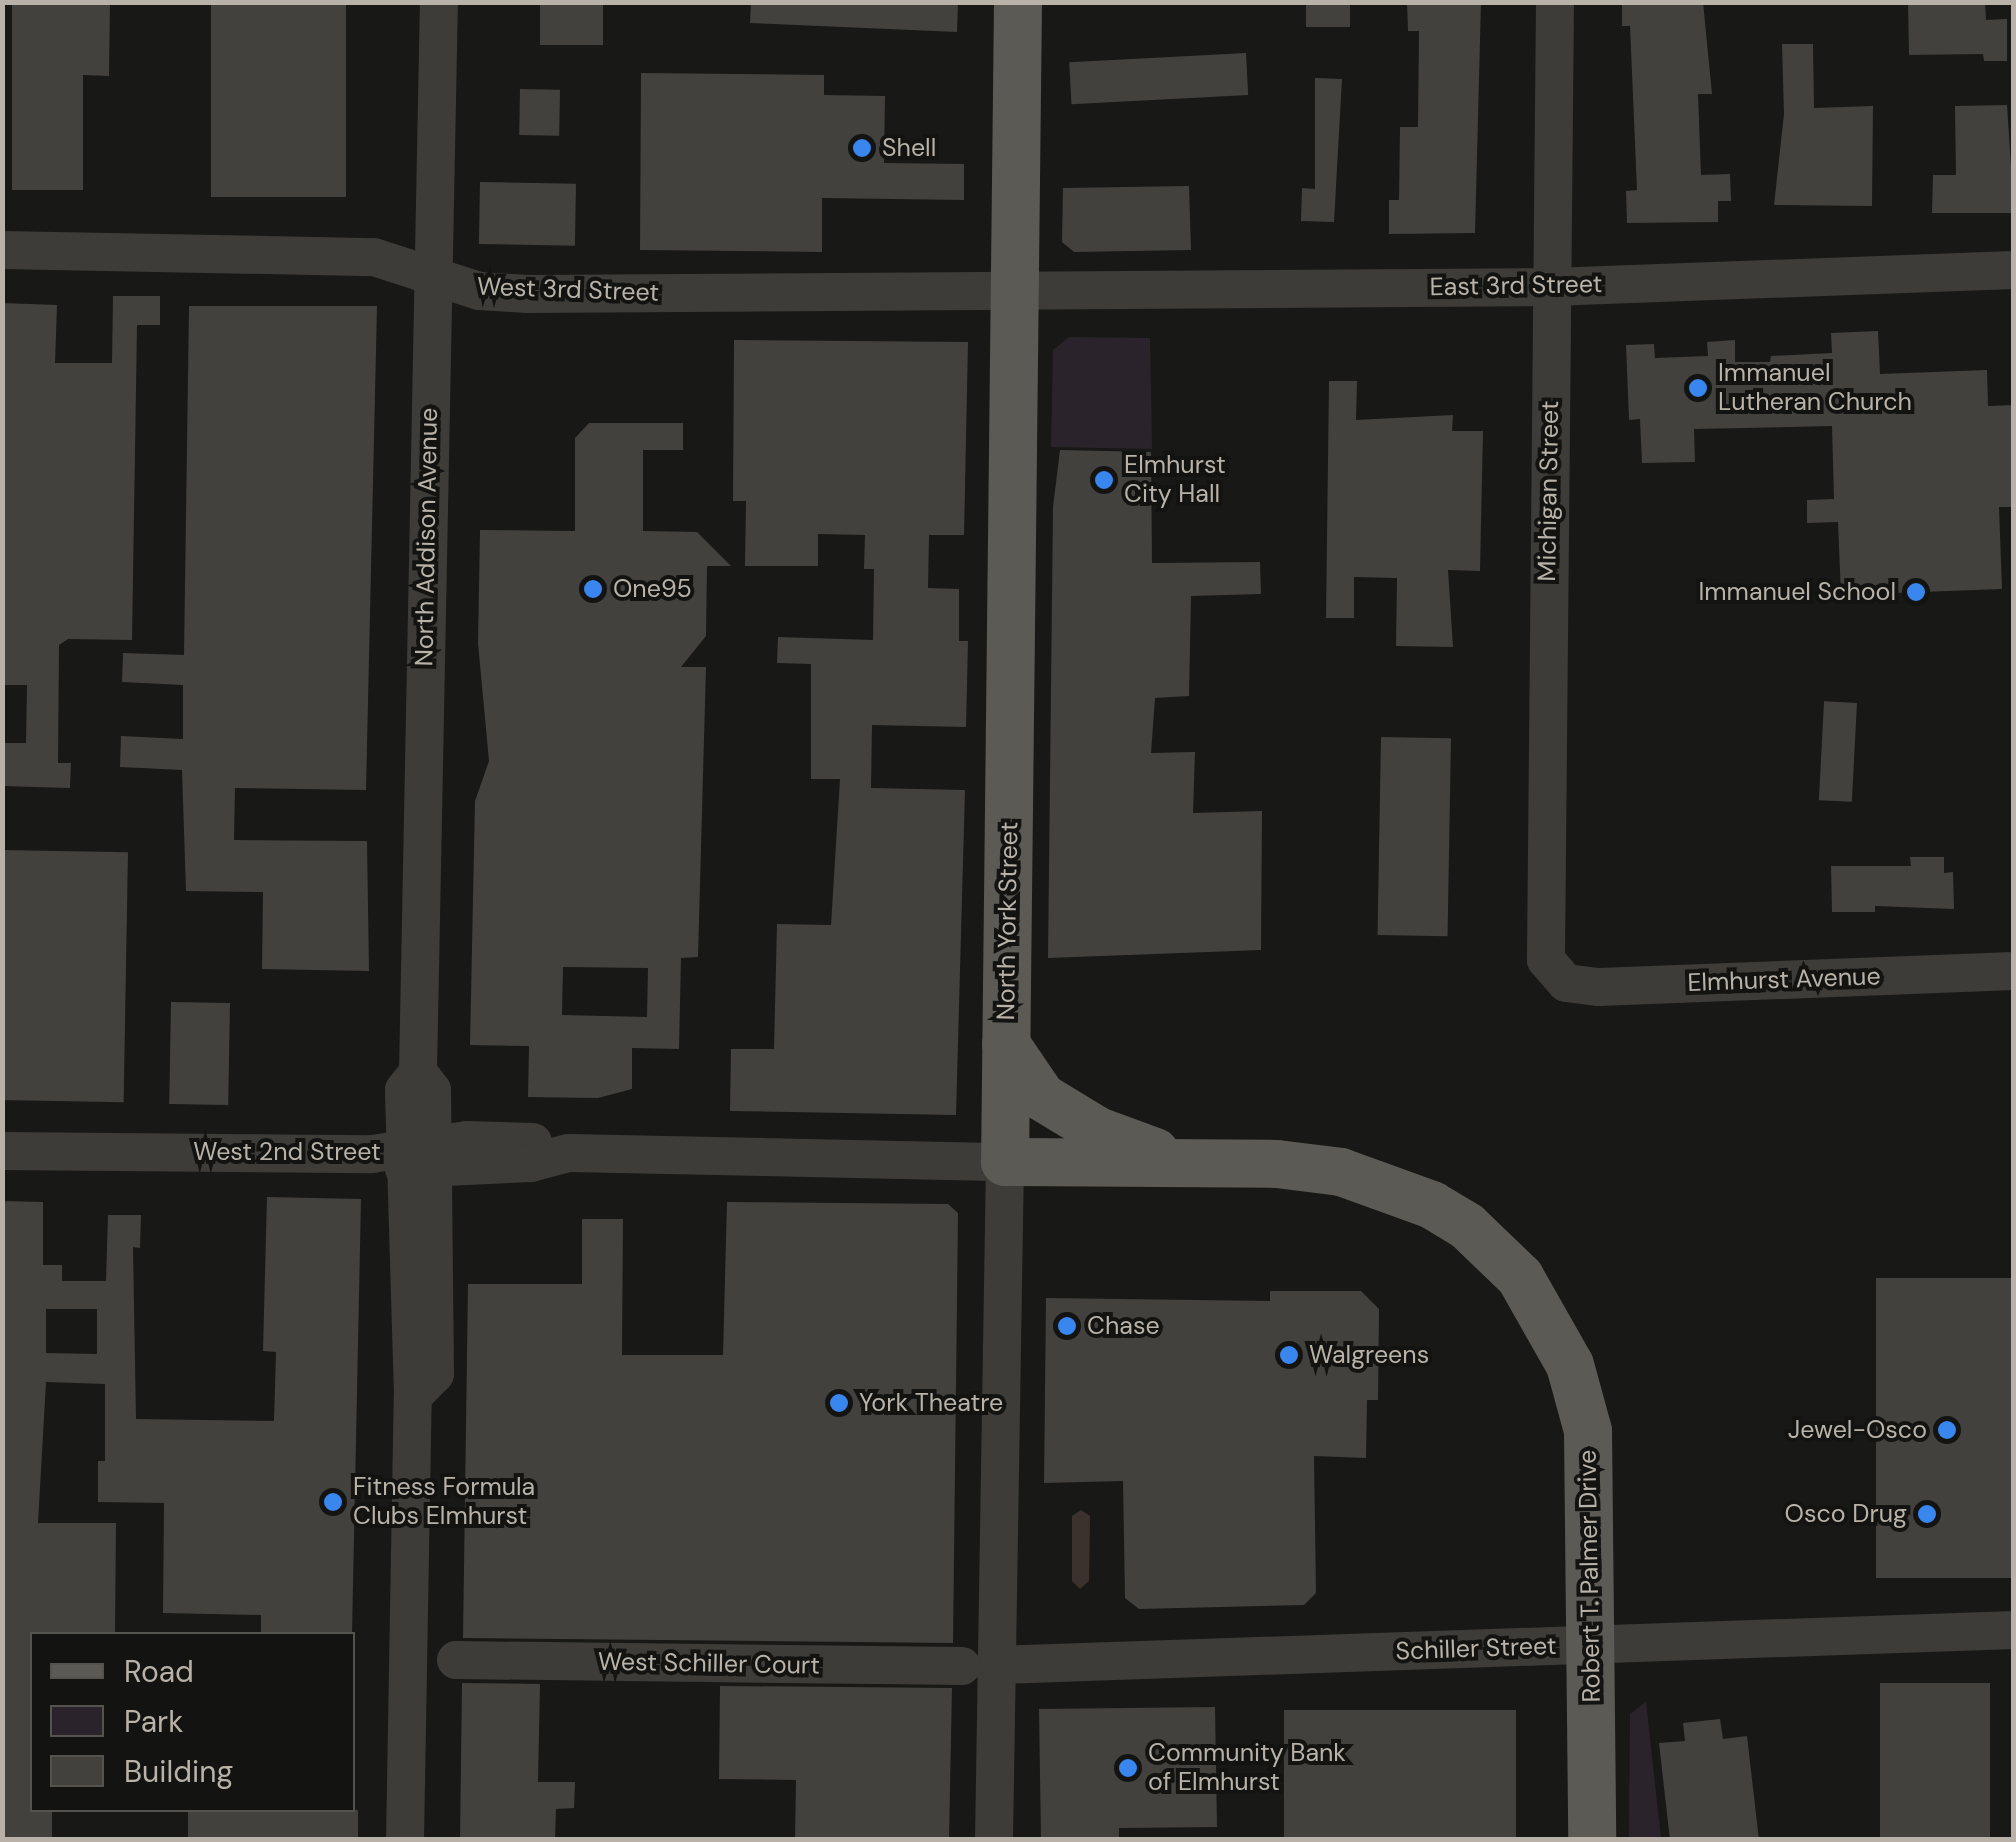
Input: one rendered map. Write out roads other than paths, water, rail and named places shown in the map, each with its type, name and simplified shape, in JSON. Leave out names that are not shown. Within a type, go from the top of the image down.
[{"type":"main road","name":"North York Street","points":[[1005,1162],[1019,294],[1018,2]]},
{"type":"main road","points":[[1006,1044],[1042,1097],[1098,1131],[1186,1164]]},
{"type":"main road","name":"Robert T. Palmer Drive","points":[[1005,1162],[1309,1166],[1400,1191],[1467,1226],[1520,1277],[1570,1365],[1588,1432],[1592,1840]]},
{"type":"street","name":"North Addison Avenue","points":[[406,1840],[424,1385],[419,1158],[404,1090],[418,1072],[439,2]]},
{"type":"street","name":"Michigan Street","points":[[1555,2],[1544,942],[1556,976]]},
{"type":"street","name":"West 3rd Street","points":[[2,250],[374,257],[479,291],[526,294],[1019,294]]},
{"type":"street","name":"East 3rd Street","points":[[1019,294],[1551,286],[2014,270]]},
{"type":"street","name":"Elmhurst Avenue","points":[[1556,976],[1598,987],[2014,970]]},
{"type":"street","name":"West 2nd Street","points":[[2,1151],[419,1158],[531,1142],[569,1153],[1005,1162]]},
{"type":"street","name":"North York Street","points":[[994,1840],[980,1666],[1005,1162]]},
{"type":"street","name":"Schiller Street","points":[[980,1666],[2014,1630]]},
{"type":"street","name":"West Schiller Court","points":[[456,1660],[980,1666]]},
{"type":"place","name":"Shell","points":[[862,148]]},
{"type":"place","name":"Immanuel Lutheran Church","points":[[1698,388]]},
{"type":"place","name":"Elmhurst City Hall","points":[[1104,480]]},
{"type":"place","name":"One95","points":[[593,589]]},
{"type":"place","name":"Immanuel School","points":[[1916,592]]},
{"type":"place","name":"Chase","points":[[1067,1326]]},
{"type":"place","name":"Walgreens","points":[[1289,1355]]},
{"type":"place","name":"York Theatre","points":[[839,1403]]},
{"type":"place","name":"Jewel-Osco","points":[[1947,1430]]},
{"type":"place","name":"Fitness Formula Clubs Elmhurst","points":[[333,1502]]},
{"type":"place","name":"Osco Drug","points":[[1927,1514]]},
{"type":"place","name":"Community Bank of Elmhurst","points":[[1128,1768]]}]
